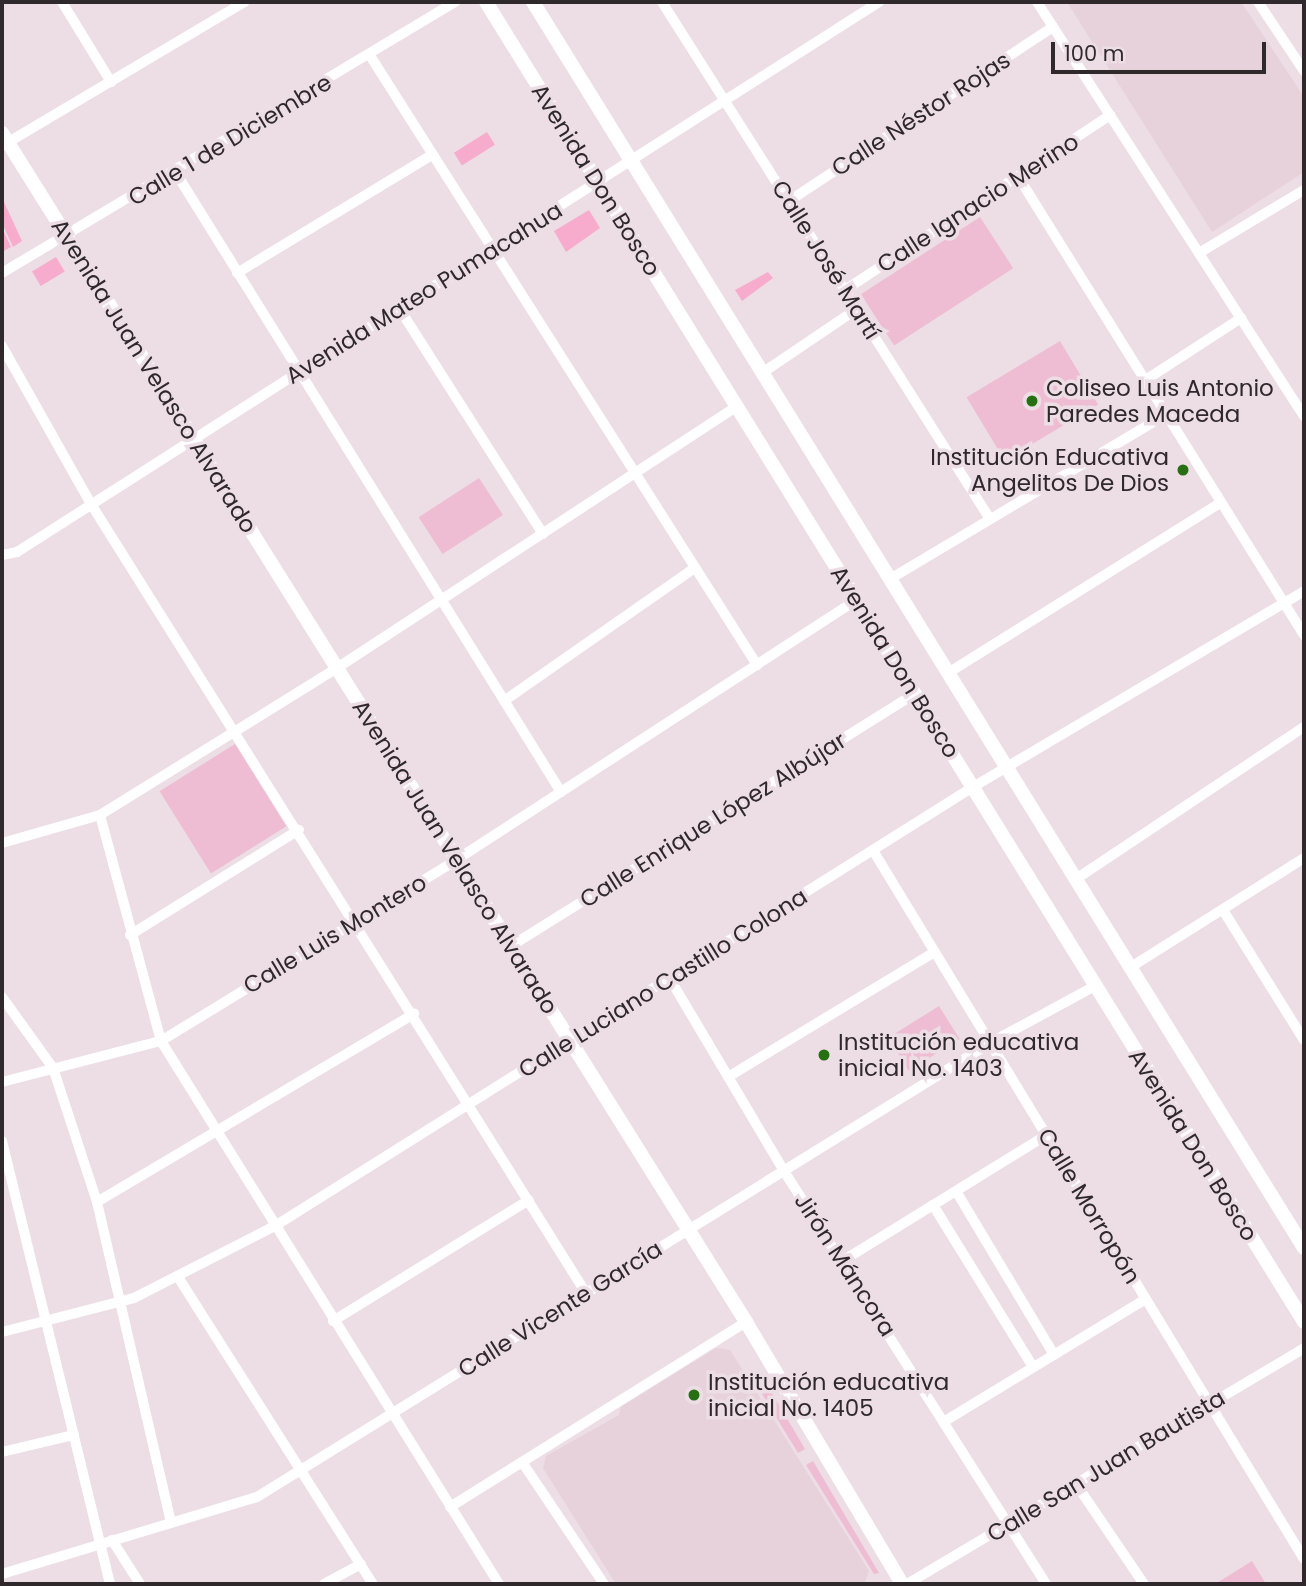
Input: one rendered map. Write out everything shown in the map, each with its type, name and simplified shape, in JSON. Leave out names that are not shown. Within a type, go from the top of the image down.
[{"type":"street","points":[[62,2],[111,82]]},
{"type":"street","points":[[4,141],[111,82],[245,2]]},
{"type":"street","name":"Calle 1 de Diciembre","points":[[2,273],[68,238],[455,2]]},
{"type":"street","name":"Avenida Don Bosco","points":[[486,2],[973,788],[1093,987],[1304,1322]]},
{"type":"street","name":"Avenida Don Bosco","points":[[533,2],[1304,1248]]},
{"type":"street","points":[[665,6],[679,2]]},
{"type":"street","name":"Avenida Mateo Pumacahua","points":[[2,555],[17,552],[193,438],[633,163],[879,2]]},
{"type":"street","points":[[1037,2],[1304,416]]},
{"type":"street","points":[[1258,2],[1304,71]]},
{"type":"street","name":"Calle José Martí","points":[[665,6],[990,519]]},
{"type":"street","name":"Calle Néstor Rojas","points":[[789,201],[1053,27]]},
{"type":"street","points":[[369,54],[757,665]]},
{"type":"street","name":"Calle Ignacio Merino","points":[[845,290],[1019,178],[1110,115]]},
{"type":"street","name":"Avenida Juan Velasco Alvarado","points":[[4,141],[68,238],[746,1322],[904,1584]]},
{"type":"street","points":[[237,273],[432,155]]},
{"type":"street","points":[[176,173],[561,792]]},
{"type":"street","points":[[1019,178],[1304,635]]},
{"type":"street","points":[[1199,253],[1303,193]]},
{"type":"street","points":[[399,308],[543,534]]},
{"type":"street","points":[[762,373],[857,309]]},
{"type":"street","points":[[1144,381],[1241,318]]},
{"type":"street","points":[[2,346],[91,504],[237,730],[586,1293]]},
{"type":"street","points":[[2,843],[100,815],[337,668],[737,407]]},
{"type":"street","points":[[890,579],[1165,415]]},
{"type":"street","points":[[948,673],[1220,503]]},
{"type":"street","points":[[503,701],[695,568]]},
{"type":"street","name":"Calle Luciano Castillo Colona","points":[[2,1332],[123,1300],[178,1277],[275,1226],[973,788],[1304,591]]},
{"type":"street","name":"Calle Luis Montero","points":[[2,1082],[161,1041],[457,860],[857,600]]},
{"type":"street","name":"Calle Enrique López Albújar","points":[[510,946],[915,694]]},
{"type":"street","points":[[1076,879],[1304,727]]},
{"type":"street","points":[[100,815],[130,935],[161,1041],[390,1414],[499,1584]]},
{"type":"street","points":[[130,935],[299,830]]},
{"type":"street","name":"Calle Morropón","points":[[874,852],[1304,1559]]},
{"type":"street","points":[[1131,967],[1304,858]]},
{"type":"street","points":[[1223,910],[1304,1040]]},
{"type":"street","points":[[728,1077],[934,952]]},
{"type":"street","name":"Jirón Máncora","points":[[670,979],[783,1171],[844,1260],[1045,1584]]},
{"type":"street","name":"Calle Vicente García","points":[[2,1574],[257,1497],[990,1043],[1093,987]]},
{"type":"street","points":[[2,997],[53,1068],[97,1202],[123,1300],[171,1524]]},
{"type":"street","points":[[97,1202],[218,1135],[414,1014]]},
{"type":"street","points":[[844,1260],[1046,1135]]},
{"type":"street","points":[[2,1141],[74,1435],[106,1541],[110,1584]]},
{"type":"street","points":[[956,1191],[1054,1355]]},
{"type":"street","points":[[333,1321],[529,1200]]},
{"type":"street","points":[[933,1205],[1033,1367]]},
{"type":"street","points":[[178,1277],[373,1584]]},
{"type":"street","points":[[945,1422],[1146,1299]]},
{"type":"street","points":[[450,1507],[746,1322]]},
{"type":"street","name":"Calle San Juan Bautista","points":[[904,1584],[1009,1525],[1304,1348]]},
{"type":"street","points":[[2,1452],[74,1435]]},
{"type":"street","points":[[522,1462],[604,1584]]},
{"type":"street","points":[[1076,1483],[1144,1584]]},
{"type":"street","points":[[106,1541],[140,1584]]},
{"type":"street","points":[[324,1584],[361,1564]]},
{"type":"shaded area","points":[[1067,2],[1241,2],[1304,97],[1304,172],[1212,232]]},
{"type":"shaded area","points":[[980,217],[1013,268],[894,345],[861,294]]},
{"type":"shaded area","name":"Coliseo Luis Antonio Paredes Maceda","points":[[1060,341],[1098,404],[1005,461],[967,397]]},
{"type":"shaded area","points":[[479,478],[503,515],[443,554],[419,517]]},
{"type":"shaded area","points":[[235,744],[286,826],[211,873],[160,791]]},
{"type":"shaded area","points":[[939,1006],[960,1039],[909,1071],[888,1038]]},
{"type":"shaded area","points":[[716,1348],[730,1350],[869,1571],[864,1584],[616,1584],[543,1468],[546,1456],[619,1415],[621,1407]]},
{"type":"shaded area","points":[[762,1376],[805,1449],[798,1453],[754,1381]]},
{"type":"shaded area","points":[[813,1461],[879,1573],[874,1574],[806,1465]]},
{"type":"shaded area","points":[[1252,1561],[1266,1584],[1215,1584]]},
{"type":"building","points":[[487,132],[495,145],[462,165],[454,153]]},
{"type":"building","points":[[4,202],[22,241],[13,247],[2,223]]},
{"type":"building","points":[[589,210],[600,228],[566,252],[554,231]]},
{"type":"building","points":[[2,228],[11,247],[2,252]]},
{"type":"building","points":[[56,257],[65,272],[41,286],[32,271]]},
{"type":"building","points":[[768,272],[773,278],[742,301],[735,290]]},
{"type":"place","name":"Coliseo Luis Antonio Paredes Maceda","points":[[1032,401]]},
{"type":"place","name":"Institución Educativa Angelitos De Dios","points":[[1183,470]]},
{"type":"place","name":"Institución educativa inicial No. 1403","points":[[824,1055]]},
{"type":"place","name":"Institución educativa inicial No. 1405","points":[[694,1395]]}]
